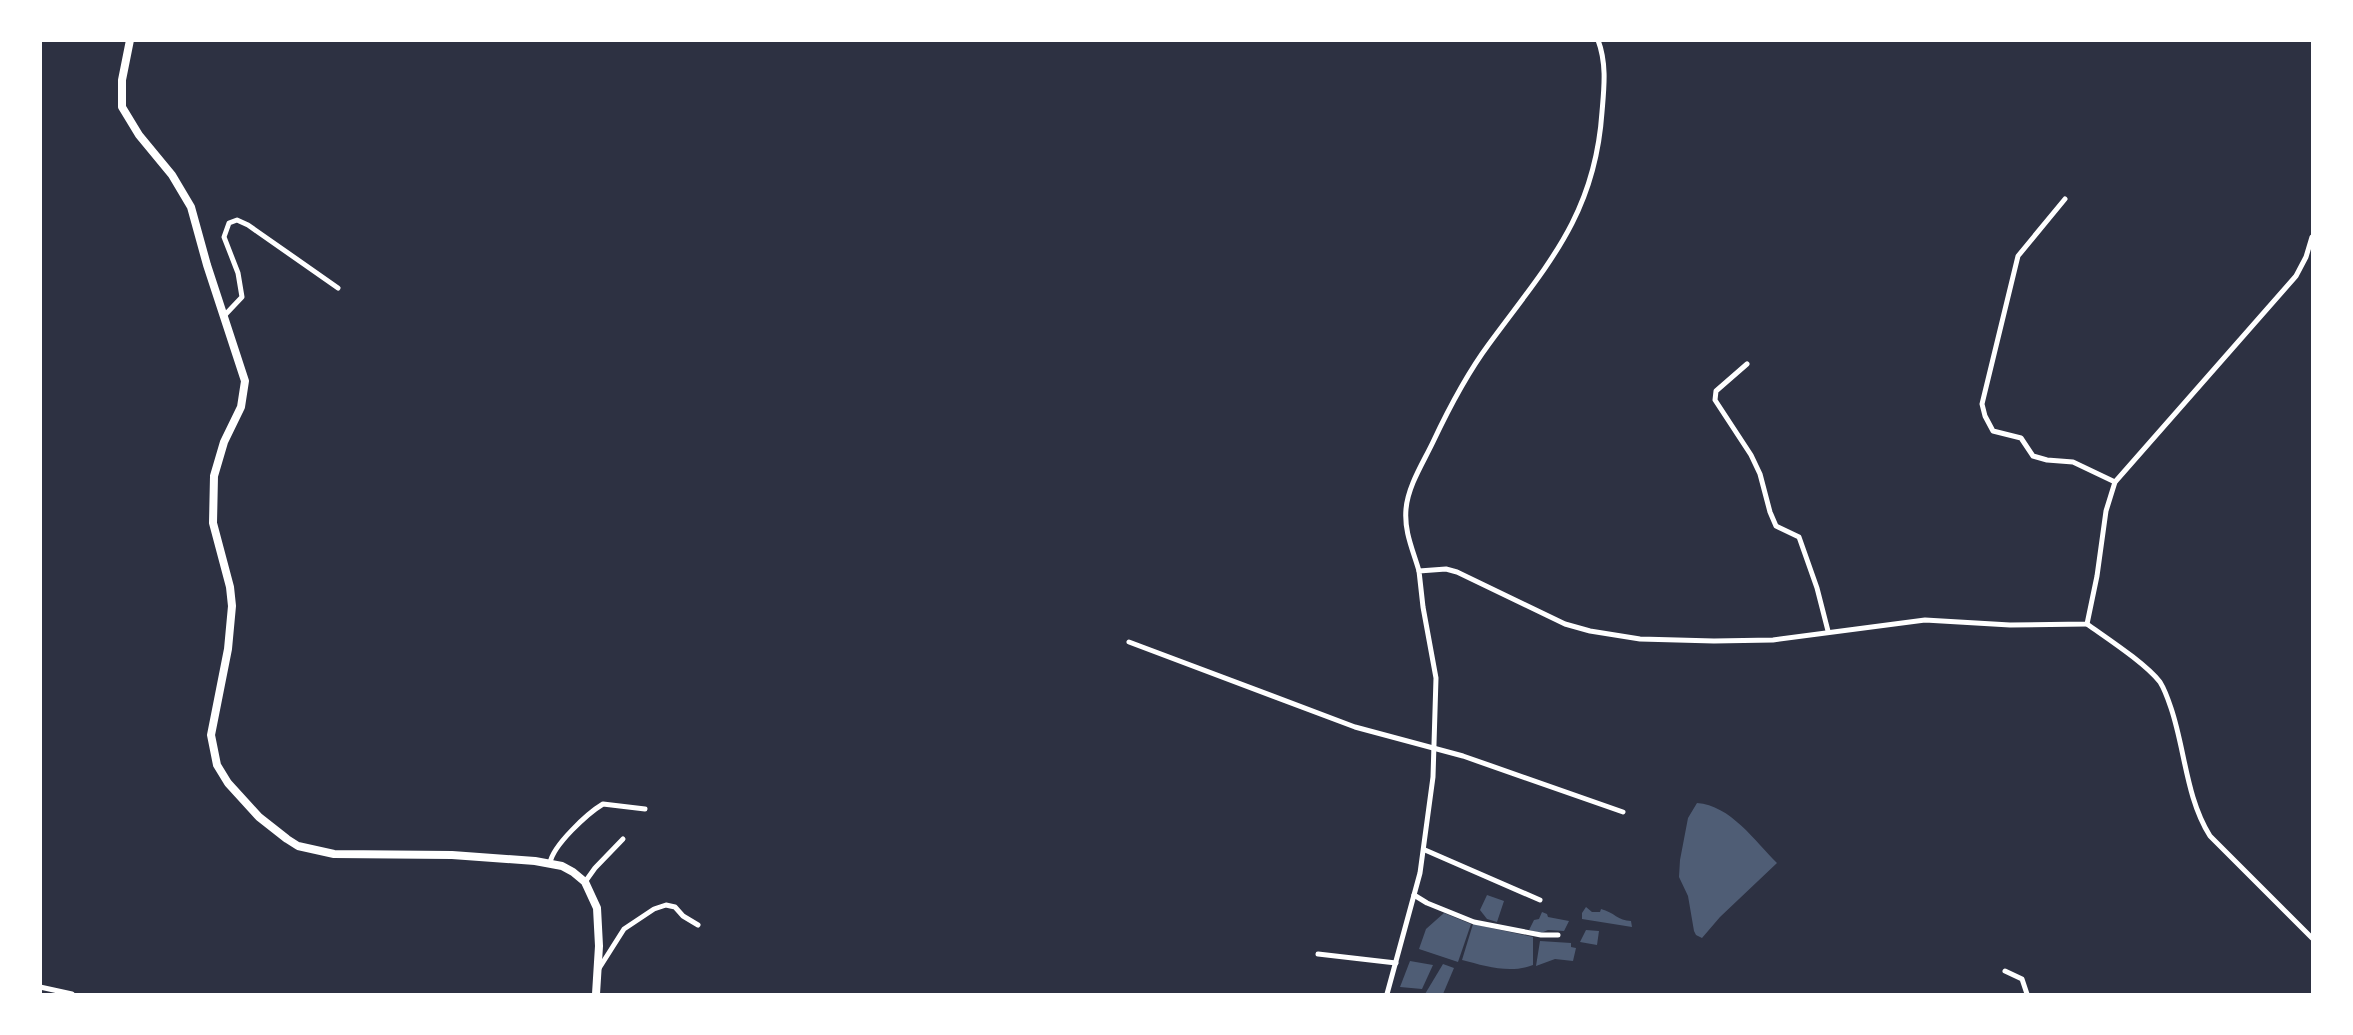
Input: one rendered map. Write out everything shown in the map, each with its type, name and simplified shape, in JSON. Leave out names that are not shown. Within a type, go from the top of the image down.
[{"type":"main road","points":[[130,40],[122,80],[122,107],[139,135],[184,193],[194,216],[207,266],[242,370],[244,393],[239,415],[224,442],[217,462],[214,485],[214,528],[230,587],[232,606],[228,649],[211,735],[213,750],[223,774],[259,817],[298,846],[333,854],[452,855],[550,863],[573,872],[585,882],[597,908],[596,994]]},
{"type":"street","points":[[1387,994],[1425,850],[1431,807],[1434,748],[1436,678],[1419,571],[1406,528],[1406,507],[1411,488],[1461,387],[1489,343],[1518,308],[1568,235],[1591,180],[1601,132],[1605,80],[1603,57],[1598,40]]},
{"type":"street","points":[[2065,199],[2018,256],[1985,385],[1983,410],[1993,432],[2021,438],[2033,456],[2047,460],[2073,462],[2115,482]]},
{"type":"street","points":[[224,316],[242,297],[238,273],[224,237],[229,223],[237,220],[248,225],[338,288]]},
{"type":"street","points":[[2087,624],[2097,576],[2106,511],[2115,482],[2296,276],[2313,237]]},
{"type":"street","points":[[1747,364],[1716,391],[1715,400],[1751,455],[1760,474],[1776,526],[1799,537],[1815,582],[1828,631]]},
{"type":"street","points":[[1419,571],[1446,569],[1457,572],[1559,621],[1590,631],[1668,640],[1762,641],[1924,620],[2010,626],[2087,624],[2150,672],[2162,685],[2174,719],[2196,808],[2204,826],[2210,836],[2313,938]]},
{"type":"street","points":[[1130,642],[1355,727],[1434,748],[1623,812]]},
{"type":"street","points":[[550,863],[553,854],[569,833],[603,804],[645,809]]},
{"type":"street","points":[[585,882],[623,839]]},
{"type":"street","points":[[1425,850],[1540,900]]},
{"type":"street","points":[[1414,895],[1427,903],[1474,922],[1541,935],[1558,935]]},
{"type":"street","points":[[597,972],[624,929],[654,909],[666,905],[675,907],[683,916],[698,925]]},
{"type":"street","points":[[1318,954],[1396,963]]},
{"type":"street","points":[[2005,971],[2022,979],[2026,994]]},
{"type":"street","points":[[40,987],[72,994]]},
{"type":"water","points":[[1697,803],[1709,805],[1731,817],[1777,863],[1720,917],[1702,938],[1694,931],[1688,896],[1679,877],[1688,818]]},
{"type":"water","points":[[1487,895],[1504,901],[1497,922],[1487,919],[1480,910]]},
{"type":"water","points":[[1586,907],[1592,912],[1600,912],[1601,909],[1623,920],[1631,921],[1632,927],[1582,919],[1582,913]]},
{"type":"water","points":[[1542,912],[1548,917],[1569,921],[1564,931],[1548,930],[1541,933],[1529,930],[1534,920],[1539,919]]},
{"type":"water","points":[[1444,913],[1471,924],[1458,962],[1419,949],[1426,929]]},
{"type":"water","points":[[1473,924],[1533,937],[1533,965],[1506,969],[1462,960]]},
{"type":"water","points":[[1586,930],[1599,931],[1597,945],[1580,942]]},
{"type":"water","points":[[1540,941],[1571,943],[1571,947],[1576,948],[1573,961],[1555,959],[1536,966]]},
{"type":"water","points":[[1410,961],[1433,965],[1422,989],[1400,987]]},
{"type":"water","points":[[1443,964],[1454,968],[1443,994],[1425,994]]}]
